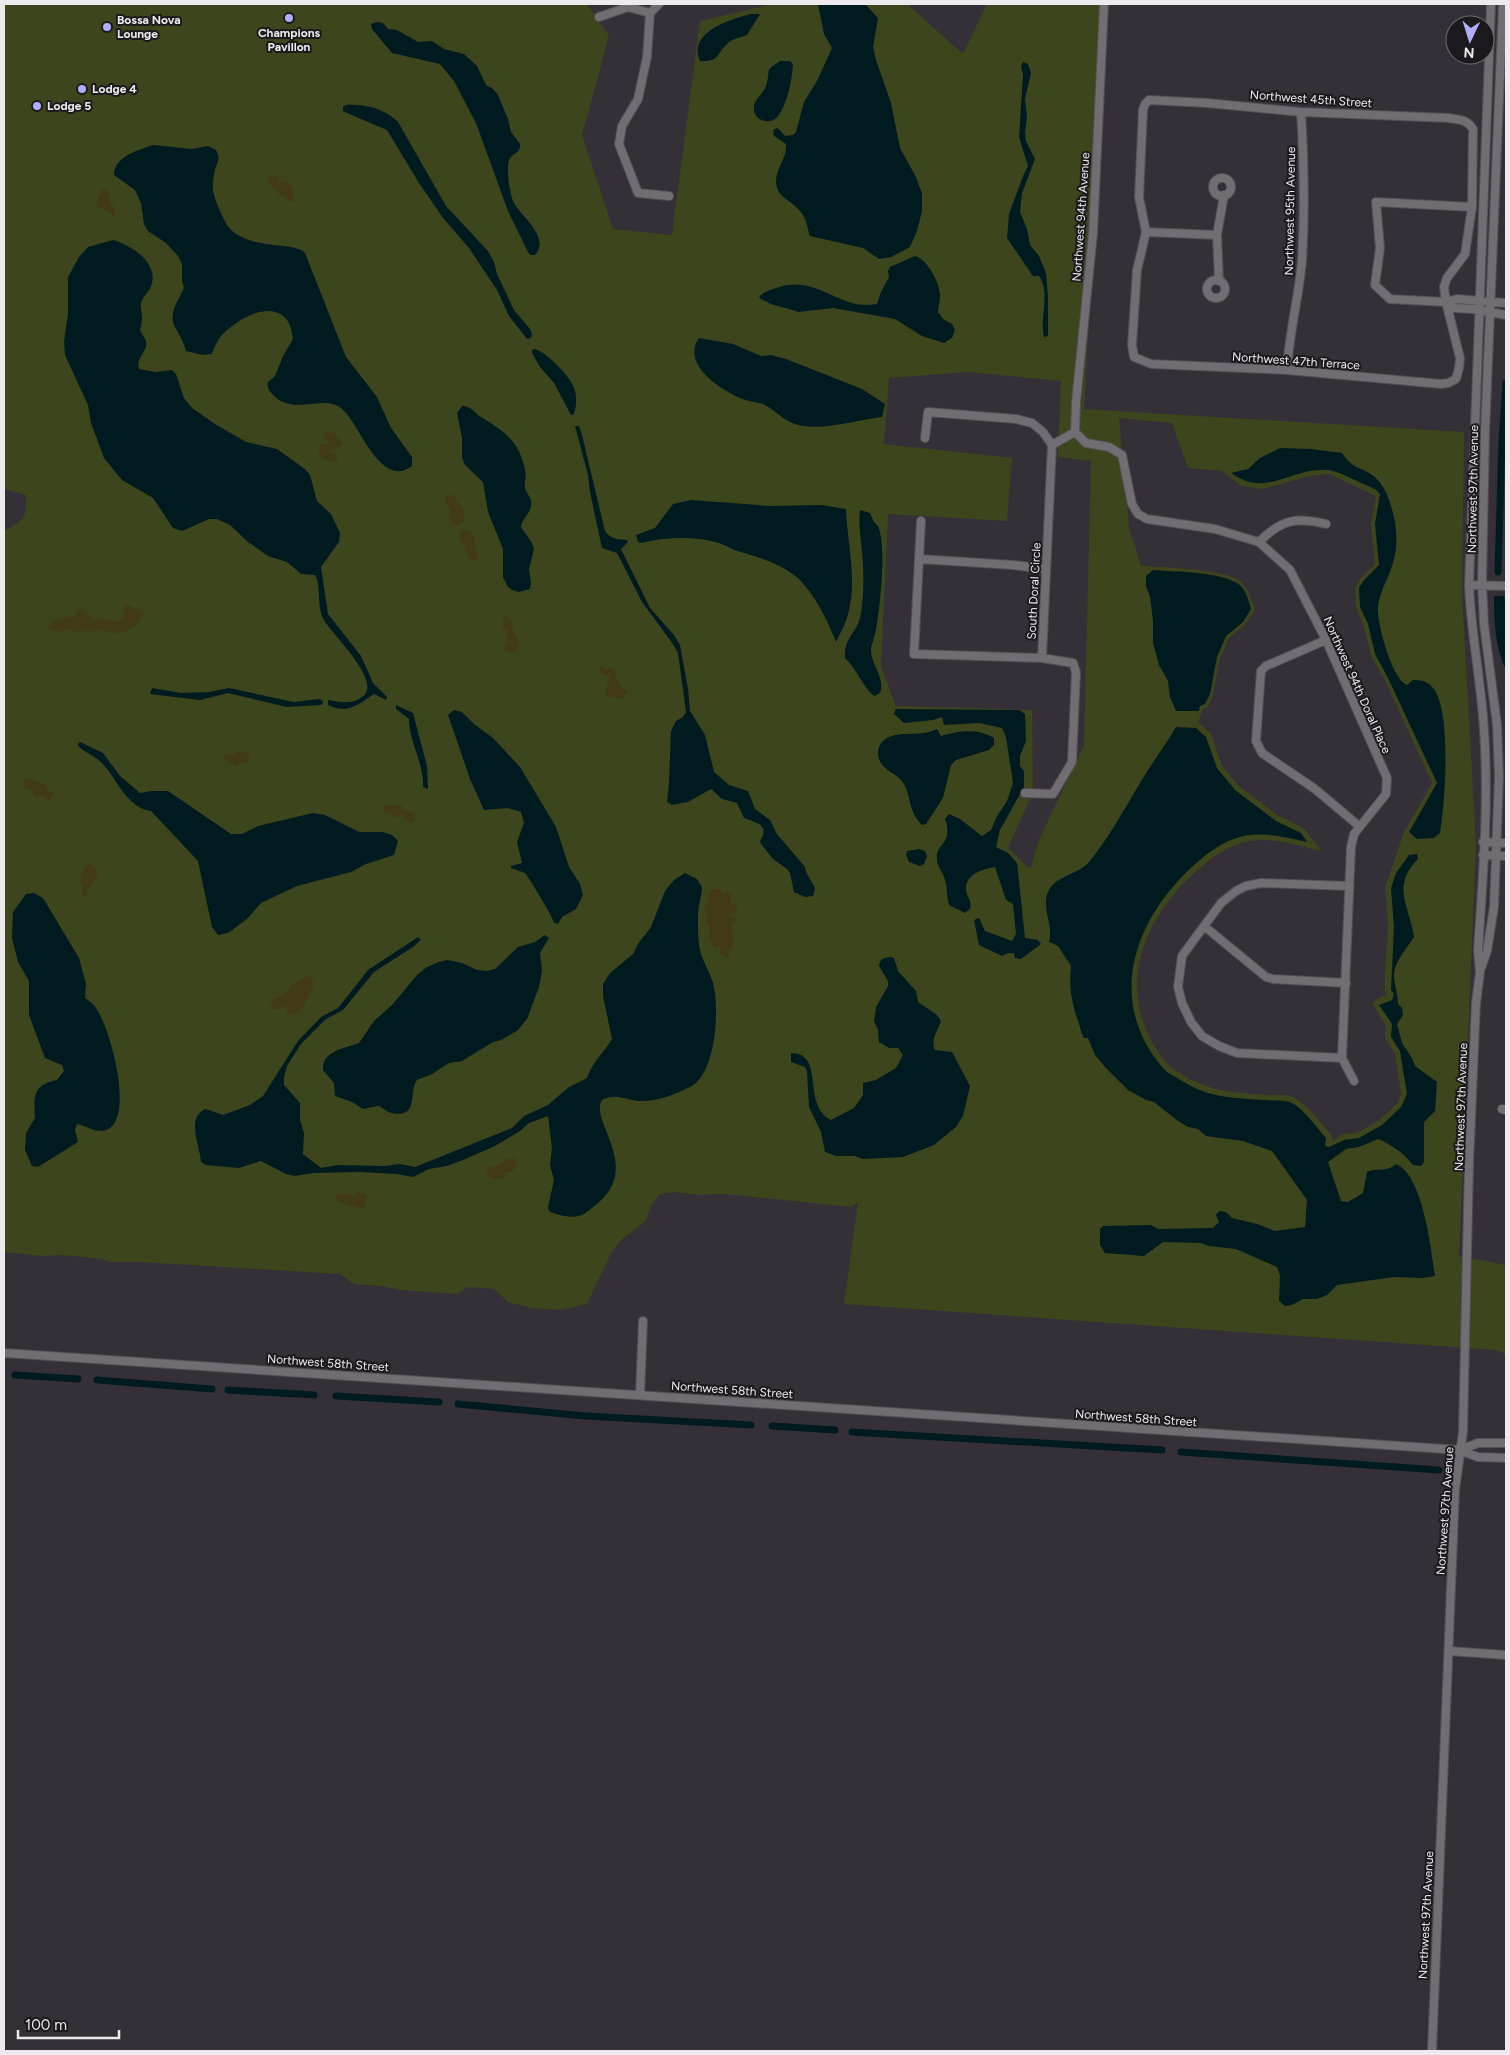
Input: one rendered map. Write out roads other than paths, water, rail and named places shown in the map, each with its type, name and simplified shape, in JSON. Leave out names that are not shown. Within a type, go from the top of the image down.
[{"type":"street","points":[[660,4],[650,13],[647,57],[638,99],[622,126],[619,144],[638,193],[669,196]]},
{"type":"street","name":"Northwest 94th Avenue","points":[[1075,432],[1076,402],[1093,233],[1104,4]]},
{"type":"street","name":"Northwest 97th Avenue","points":[[1480,972],[1478,950],[1486,776],[1484,728],[1471,624],[1469,585],[1491,4]]},
{"type":"street","name":"Northwest 97th Avenue","points":[[1432,2051],[1455,1490],[1463,1432],[1466,1359],[1466,1275],[1476,1003],[1480,972],[1487,951],[1494,907],[1497,843],[1499,776],[1497,725],[1484,624],[1482,584],[1484,480],[1504,4]]},
{"type":"street","points":[[600,17],[628,6],[650,13]]},
{"type":"street","name":"Northwest 45th Street","points":[[1146,232],[1139,197],[1145,104],[1149,100],[1301,112],[1449,118],[1466,121],[1473,129],[1472,207]]},
{"type":"street","name":"Northwest 95th Avenue","points":[[1286,370],[1291,330],[1298,300],[1302,260],[1304,155],[1301,112]]},
{"type":"street","points":[[1219,281],[1217,236],[1224,195]]},
{"type":"street","points":[[1506,303],[1457,298],[1446,302],[1390,299],[1377,289],[1375,285],[1380,248],[1376,202],[1472,207],[1465,254],[1447,278],[1444,287],[1446,302],[1455,308],[1506,315]]},
{"type":"street","points":[[1146,232],[1217,236]]},
{"type":"street","name":"Northwest 47th Terrace","points":[[1146,232],[1137,270],[1132,345],[1134,357],[1151,364],[1286,370],[1441,384],[1448,383],[1456,379],[1460,358],[1446,302]]},
{"type":"street","points":[[925,438],[928,412],[1016,419],[1032,423],[1043,432],[1052,445],[1075,432]]},
{"type":"street","name":"Northwest 94th Doral Place","points":[[1075,432],[1086,443],[1109,447],[1122,456],[1132,504],[1138,514],[1146,519],[1215,529],[1259,542],[1290,570],[1297,580],[1326,640],[1387,778],[1386,794],[1354,834],[1351,847],[1342,1058]]},
{"type":"street","name":"South Doral Circle","points":[[1025,793],[1053,794],[1072,762],[1076,672],[1074,663],[1042,658],[1052,445]]},
{"type":"street","points":[[1259,542],[1278,524],[1305,519],[1326,524]]},
{"type":"street","points":[[921,521],[914,654],[1042,658]]},
{"type":"street","points":[[919,559],[1013,564],[1046,569]]},
{"type":"street","points":[[1469,585],[1506,586]]},
{"type":"street","points":[[1326,640],[1266,666],[1261,670],[1256,741],[1262,753],[1314,789],[1360,826]]},
{"type":"street","points":[[1483,842],[1506,843]]},
{"type":"street","points":[[1483,855],[1506,856]]},
{"type":"street","points":[[1349,886],[1261,883],[1246,886],[1236,891],[1221,904],[1182,956],[1178,987],[1182,1003],[1191,1022],[1202,1036],[1219,1046],[1237,1053],[1342,1058],[1354,1081]]},
{"type":"street","points":[[1204,926],[1266,977],[1273,980],[1346,982]]},
{"type":"street","points":[[640,1395],[643,1321]]},
{"type":"street","name":"Northwest 58th Street","points":[[4,1353],[1460,1450],[1478,1457],[1506,1458]]},
{"type":"street","name":"Northwest 58th Street","points":[[1460,1450],[1478,1443],[1506,1443]]},
{"type":"street","points":[[1449,1652],[1506,1655]]},
{"type":"water","points":[[818,4],[865,4],[878,18],[873,47],[876,60],[891,103],[900,148],[916,177],[922,194],[922,211],[917,231],[910,247],[891,257],[879,259],[863,248],[810,236],[802,214],[779,192],[777,187],[776,177],[785,154],[786,144],[774,136],[773,130],[778,128],[785,136],[793,135],[796,132],[804,102],[817,81],[832,48],[824,34]]},
{"type":"water","points":[[751,14],[760,14],[747,35],[730,41],[714,59],[700,61],[698,51],[700,42],[705,35],[723,23]]},
{"type":"water","points":[[383,23],[388,29],[397,30],[418,42],[432,41],[444,49],[464,54],[477,66],[486,85],[498,95],[511,132],[520,144],[519,151],[510,158],[508,167],[509,180],[514,203],[537,235],[539,248],[535,255],[530,255],[508,211],[476,123],[454,81],[440,64],[392,53],[372,29],[371,24]]},
{"type":"water","points":[[780,61],[790,61],[793,64],[789,91],[778,116],[771,121],[763,121],[756,116],[754,105],[766,86],[769,69]]},
{"type":"water","points":[[1023,62],[1028,64],[1031,73],[1025,99],[1027,117],[1025,133],[1026,141],[1035,159],[1022,193],[1020,212],[1027,229],[1030,245],[1039,256],[1046,273],[1048,336],[1044,337],[1045,298],[1042,283],[1039,276],[1033,276],[1007,238],[1009,214],[1028,166],[1019,137],[1023,75],[1021,66]]},
{"type":"water","points":[[346,105],[374,108],[386,113],[398,122],[446,206],[488,251],[514,310],[530,329],[531,338],[527,339],[509,316],[497,290],[469,248],[443,218],[387,130],[343,111],[343,107]]},
{"type":"water","points":[[153,145],[192,149],[208,146],[216,150],[218,160],[213,192],[230,229],[239,236],[250,240],[292,247],[300,249],[305,253],[346,357],[377,397],[391,428],[412,457],[412,466],[401,471],[390,469],[381,462],[372,452],[349,417],[342,409],[335,405],[327,403],[291,404],[282,401],[269,391],[268,382],[275,376],[283,356],[293,339],[287,320],[280,314],[262,311],[235,324],[221,336],[212,354],[203,355],[186,351],[173,319],[174,308],[184,288],[182,264],[178,256],[166,243],[148,231],[144,224],[141,203],[135,190],[114,175],[115,168],[123,158]]},
{"type":"water","points":[[113,240],[128,246],[142,256],[148,263],[153,278],[141,305],[142,322],[140,330],[145,340],[146,348],[139,361],[139,369],[156,372],[172,370],[176,374],[184,398],[192,408],[246,442],[277,449],[305,469],[310,475],[317,501],[331,514],[340,533],[339,542],[321,567],[328,614],[361,656],[373,683],[387,697],[386,700],[374,694],[358,705],[348,709],[335,708],[328,705],[328,700],[350,702],[358,700],[367,690],[362,670],[324,620],[320,609],[315,575],[301,574],[287,562],[268,556],[248,542],[230,525],[217,519],[209,519],[182,531],[173,528],[153,498],[122,480],[104,458],[91,423],[88,405],[65,355],[64,341],[68,314],[68,277],[79,257],[88,247]]},
{"type":"water","points":[[915,256],[920,258],[929,267],[936,279],[940,298],[938,312],[943,319],[952,324],[955,330],[952,338],[944,343],[922,336],[895,319],[833,308],[799,312],[771,304],[759,297],[765,292],[776,288],[804,285],[851,303],[863,305],[877,304],[889,277],[888,271],[890,267]]},
{"type":"water","points":[[699,338],[733,344],[761,356],[771,355],[786,359],[862,389],[885,404],[882,417],[815,427],[795,424],[763,404],[740,398],[713,382],[699,366],[695,357],[695,348]]},
{"type":"water","points":[[535,349],[551,360],[572,383],[576,398],[573,415],[571,415],[554,383],[540,367],[532,353],[532,350]]},
{"type":"water","points":[[462,406],[471,408],[504,432],[519,451],[522,459],[526,471],[525,488],[531,499],[529,512],[521,527],[534,549],[529,569],[530,589],[519,592],[512,590],[508,587],[503,577],[503,549],[488,512],[483,482],[465,465],[462,458],[462,438],[457,413]]},
{"type":"water","points":[[575,426],[579,426],[582,435],[605,531],[612,538],[627,540],[628,542],[621,549],[650,608],[674,635],[680,645],[690,711],[705,735],[714,772],[729,785],[748,791],[755,809],[770,820],[777,834],[805,867],[815,888],[813,896],[805,897],[794,892],[790,873],[773,859],[761,844],[763,828],[761,825],[744,818],[737,803],[722,799],[711,789],[688,802],[672,805],[667,802],[671,731],[676,721],[683,717],[686,712],[678,653],[642,602],[617,553],[602,548],[588,475]]},
{"type":"water","points":[[1280,448],[1342,453],[1353,465],[1375,478],[1387,495],[1394,518],[1396,551],[1380,595],[1378,606],[1382,636],[1391,662],[1401,681],[1407,685],[1413,680],[1427,682],[1439,699],[1443,716],[1446,758],[1444,801],[1440,833],[1434,838],[1417,839],[1409,832],[1437,783],[1375,654],[1368,624],[1360,607],[1359,588],[1379,565],[1375,524],[1380,494],[1375,489],[1345,475],[1328,470],[1314,470],[1267,483],[1244,480],[1231,473],[1248,469],[1260,458]]},
{"type":"water","points":[[691,500],[770,506],[821,505],[846,509],[852,585],[847,618],[836,642],[816,600],[799,579],[780,566],[719,543],[700,539],[680,538],[638,542],[636,535],[655,528],[673,504]]},
{"type":"water","points":[[860,510],[870,513],[878,526],[882,548],[879,606],[876,630],[871,648],[871,654],[880,676],[881,687],[880,693],[874,696],[845,658],[845,650],[857,626],[862,605],[863,560],[859,526]]},
{"type":"water","points":[[1153,570],[1218,576],[1240,585],[1248,598],[1251,609],[1243,622],[1226,636],[1217,657],[1210,694],[1205,704],[1200,706],[1199,711],[1176,711],[1170,697],[1168,681],[1159,665],[1153,643],[1153,621],[1150,597],[1146,586],[1146,576]]},
{"type":"water","points":[[1494,596],[1504,596],[1505,600],[1506,670],[1497,643]]},
{"type":"water","points":[[152,688],[181,693],[209,692],[229,688],[294,702],[319,699],[323,703],[321,705],[287,707],[228,693],[200,700],[150,694]]},
{"type":"water","points":[[396,705],[413,713],[427,766],[428,789],[423,787],[423,778],[411,736],[409,719],[396,709]]},
{"type":"water","points":[[896,709],[1019,710],[1025,714],[1026,741],[1020,756],[1020,766],[1024,771],[1024,787],[1000,830],[996,847],[1008,853],[1017,863],[1025,938],[1038,940],[1041,944],[1021,959],[1015,958],[1014,953],[1002,956],[979,945],[974,920],[979,918],[985,931],[1012,941],[1016,934],[1013,904],[1006,900],[995,867],[980,871],[968,880],[966,890],[970,901],[970,909],[965,913],[949,905],[947,887],[937,859],[937,854],[946,839],[947,828],[945,819],[949,814],[960,819],[982,836],[991,830],[997,816],[1007,801],[1013,783],[1006,737],[1002,728],[979,723],[944,725],[942,717],[933,720],[904,723],[894,714]]},
{"type":"water","points":[[454,710],[462,712],[493,738],[520,767],[556,827],[569,867],[580,884],[583,895],[576,909],[562,917],[558,924],[554,923],[525,873],[511,868],[511,866],[522,863],[517,842],[524,823],[521,812],[508,808],[484,810],[470,779],[448,715]]},
{"type":"water","points":[[1176,727],[1196,728],[1206,737],[1217,768],[1235,790],[1276,821],[1301,833],[1307,842],[1279,836],[1258,835],[1243,836],[1219,846],[1198,861],[1171,888],[1155,912],[1142,937],[1134,963],[1132,990],[1135,1016],[1145,1043],[1163,1068],[1189,1085],[1221,1096],[1292,1103],[1302,1110],[1326,1138],[1325,1146],[1329,1147],[1344,1140],[1359,1138],[1382,1125],[1401,1107],[1407,1094],[1400,1051],[1391,1037],[1392,1024],[1379,1005],[1392,1000],[1394,994],[1391,990],[1394,927],[1391,888],[1396,873],[1409,855],[1417,854],[1418,859],[1405,878],[1404,887],[1404,896],[1414,937],[1398,960],[1394,976],[1398,1004],[1402,1008],[1403,1015],[1397,1024],[1402,1043],[1415,1066],[1437,1082],[1435,1111],[1424,1122],[1424,1162],[1421,1166],[1413,1165],[1397,1150],[1378,1139],[1359,1147],[1346,1149],[1328,1162],[1341,1201],[1348,1202],[1363,1193],[1367,1172],[1389,1168],[1396,1164],[1405,1171],[1413,1182],[1424,1214],[1435,1276],[1423,1278],[1394,1277],[1337,1285],[1327,1295],[1317,1299],[1303,1299],[1292,1305],[1285,1306],[1279,1301],[1280,1275],[1277,1267],[1236,1249],[1200,1243],[1163,1242],[1144,1256],[1105,1253],[1100,1245],[1100,1229],[1103,1226],[1151,1225],[1158,1229],[1213,1228],[1219,1222],[1216,1215],[1219,1211],[1226,1212],[1232,1218],[1275,1231],[1305,1227],[1307,1200],[1272,1151],[1243,1141],[1206,1136],[1198,1129],[1188,1127],[1154,1102],[1146,1100],[1128,1090],[1105,1067],[1095,1055],[1088,1038],[1084,1038],[1082,1033],[1072,999],[1070,986],[1071,966],[1058,946],[1049,942],[1050,929],[1046,902],[1049,890],[1057,881],[1089,862],[1114,826]]},
{"type":"water","points":[[937,729],[941,736],[962,732],[981,733],[994,738],[994,745],[989,750],[956,760],[951,765],[943,798],[926,824],[922,825],[914,814],[907,791],[901,780],[883,766],[878,752],[882,742],[894,735],[925,733]]},
{"type":"water","points":[[80,742],[103,753],[120,776],[140,793],[168,791],[231,834],[242,834],[258,826],[313,813],[325,815],[359,832],[382,832],[392,835],[398,841],[394,855],[366,864],[351,872],[297,886],[261,903],[247,919],[228,933],[218,935],[212,927],[198,861],[151,811],[143,809],[129,799],[102,763],[79,747],[78,744]]},
{"type":"water","points":[[919,849],[925,851],[927,856],[924,864],[920,866],[909,862],[906,855],[907,851]]},
{"type":"water","points":[[685,873],[697,879],[702,887],[698,915],[699,944],[701,955],[713,981],[716,1011],[714,1042],[710,1056],[699,1080],[679,1092],[649,1101],[617,1097],[602,1100],[600,1109],[602,1120],[612,1145],[615,1174],[610,1189],[598,1203],[584,1214],[575,1217],[549,1211],[548,1207],[554,1180],[550,1165],[552,1148],[548,1116],[529,1123],[520,1131],[495,1146],[447,1166],[429,1169],[413,1177],[361,1172],[314,1173],[294,1176],[261,1161],[239,1168],[206,1165],[201,1162],[195,1132],[196,1118],[200,1113],[206,1109],[223,1115],[250,1105],[263,1096],[298,1041],[321,1017],[338,1008],[368,970],[418,937],[421,940],[413,947],[374,972],[343,1010],[326,1019],[301,1044],[287,1066],[284,1085],[300,1103],[300,1120],[304,1133],[303,1154],[321,1168],[338,1165],[385,1166],[400,1164],[415,1167],[512,1128],[524,1116],[548,1105],[569,1087],[587,1078],[592,1067],[612,1039],[603,996],[603,984],[610,973],[633,954],[651,927],[665,891],[674,880]]},
{"type":"water","points":[[34,893],[43,898],[79,958],[86,984],[85,998],[92,1003],[102,1018],[113,1050],[119,1088],[117,1119],[110,1128],[98,1131],[77,1124],[75,1130],[78,1142],[38,1167],[32,1166],[25,1150],[26,1133],[35,1118],[34,1104],[36,1093],[43,1085],[57,1080],[64,1071],[62,1065],[45,1058],[29,1015],[29,981],[18,962],[12,938],[13,912],[26,894]]},
{"type":"water","points":[[545,935],[549,938],[540,953],[542,971],[539,987],[527,1019],[518,1030],[501,1040],[493,1042],[462,1061],[449,1063],[432,1074],[417,1080],[414,1085],[410,1108],[401,1114],[388,1112],[378,1106],[363,1109],[352,1102],[335,1096],[334,1083],[323,1070],[326,1058],[335,1051],[359,1043],[374,1021],[392,1005],[417,975],[427,967],[447,960],[462,963],[477,970],[487,971],[495,969],[518,947],[535,942]]},
{"type":"water","points":[[894,958],[898,971],[916,991],[918,1002],[937,1015],[941,1021],[933,1042],[935,1050],[952,1052],[970,1086],[963,1116],[956,1127],[934,1145],[903,1157],[863,1159],[855,1156],[836,1156],[825,1152],[821,1132],[809,1107],[807,1071],[805,1067],[791,1062],[791,1053],[802,1055],[808,1061],[817,1103],[822,1113],[831,1120],[854,1108],[863,1095],[863,1083],[876,1080],[896,1068],[903,1055],[898,1048],[889,1048],[879,1042],[878,1030],[874,1021],[876,1007],[888,986],[888,981],[879,964],[882,959]]},
{"type":"waterway","points":[[1498,572],[1502,441],[1506,383]]},
{"type":"waterway","points":[[15,1375],[78,1379]]},
{"type":"waterway","points":[[97,1380],[212,1389]]},
{"type":"waterway","points":[[228,1390],[314,1395]]},
{"type":"waterway","points":[[336,1396],[439,1402]]},
{"type":"waterway","points":[[458,1404],[586,1416],[751,1425]]},
{"type":"waterway","points":[[772,1426],[835,1430]]},
{"type":"waterway","points":[[852,1432],[1162,1450]]},
{"type":"waterway","points":[[1181,1452],[1439,1470]]},
{"type":"place","name":"Champions Pavillon","points":[[289,18]]},
{"type":"place","name":"Bossa Nova Lounge","points":[[107,27]]},
{"type":"place","name":"Lodge 4","points":[[82,89]]},
{"type":"place","name":"Lodge 5","points":[[37,106]]}]
